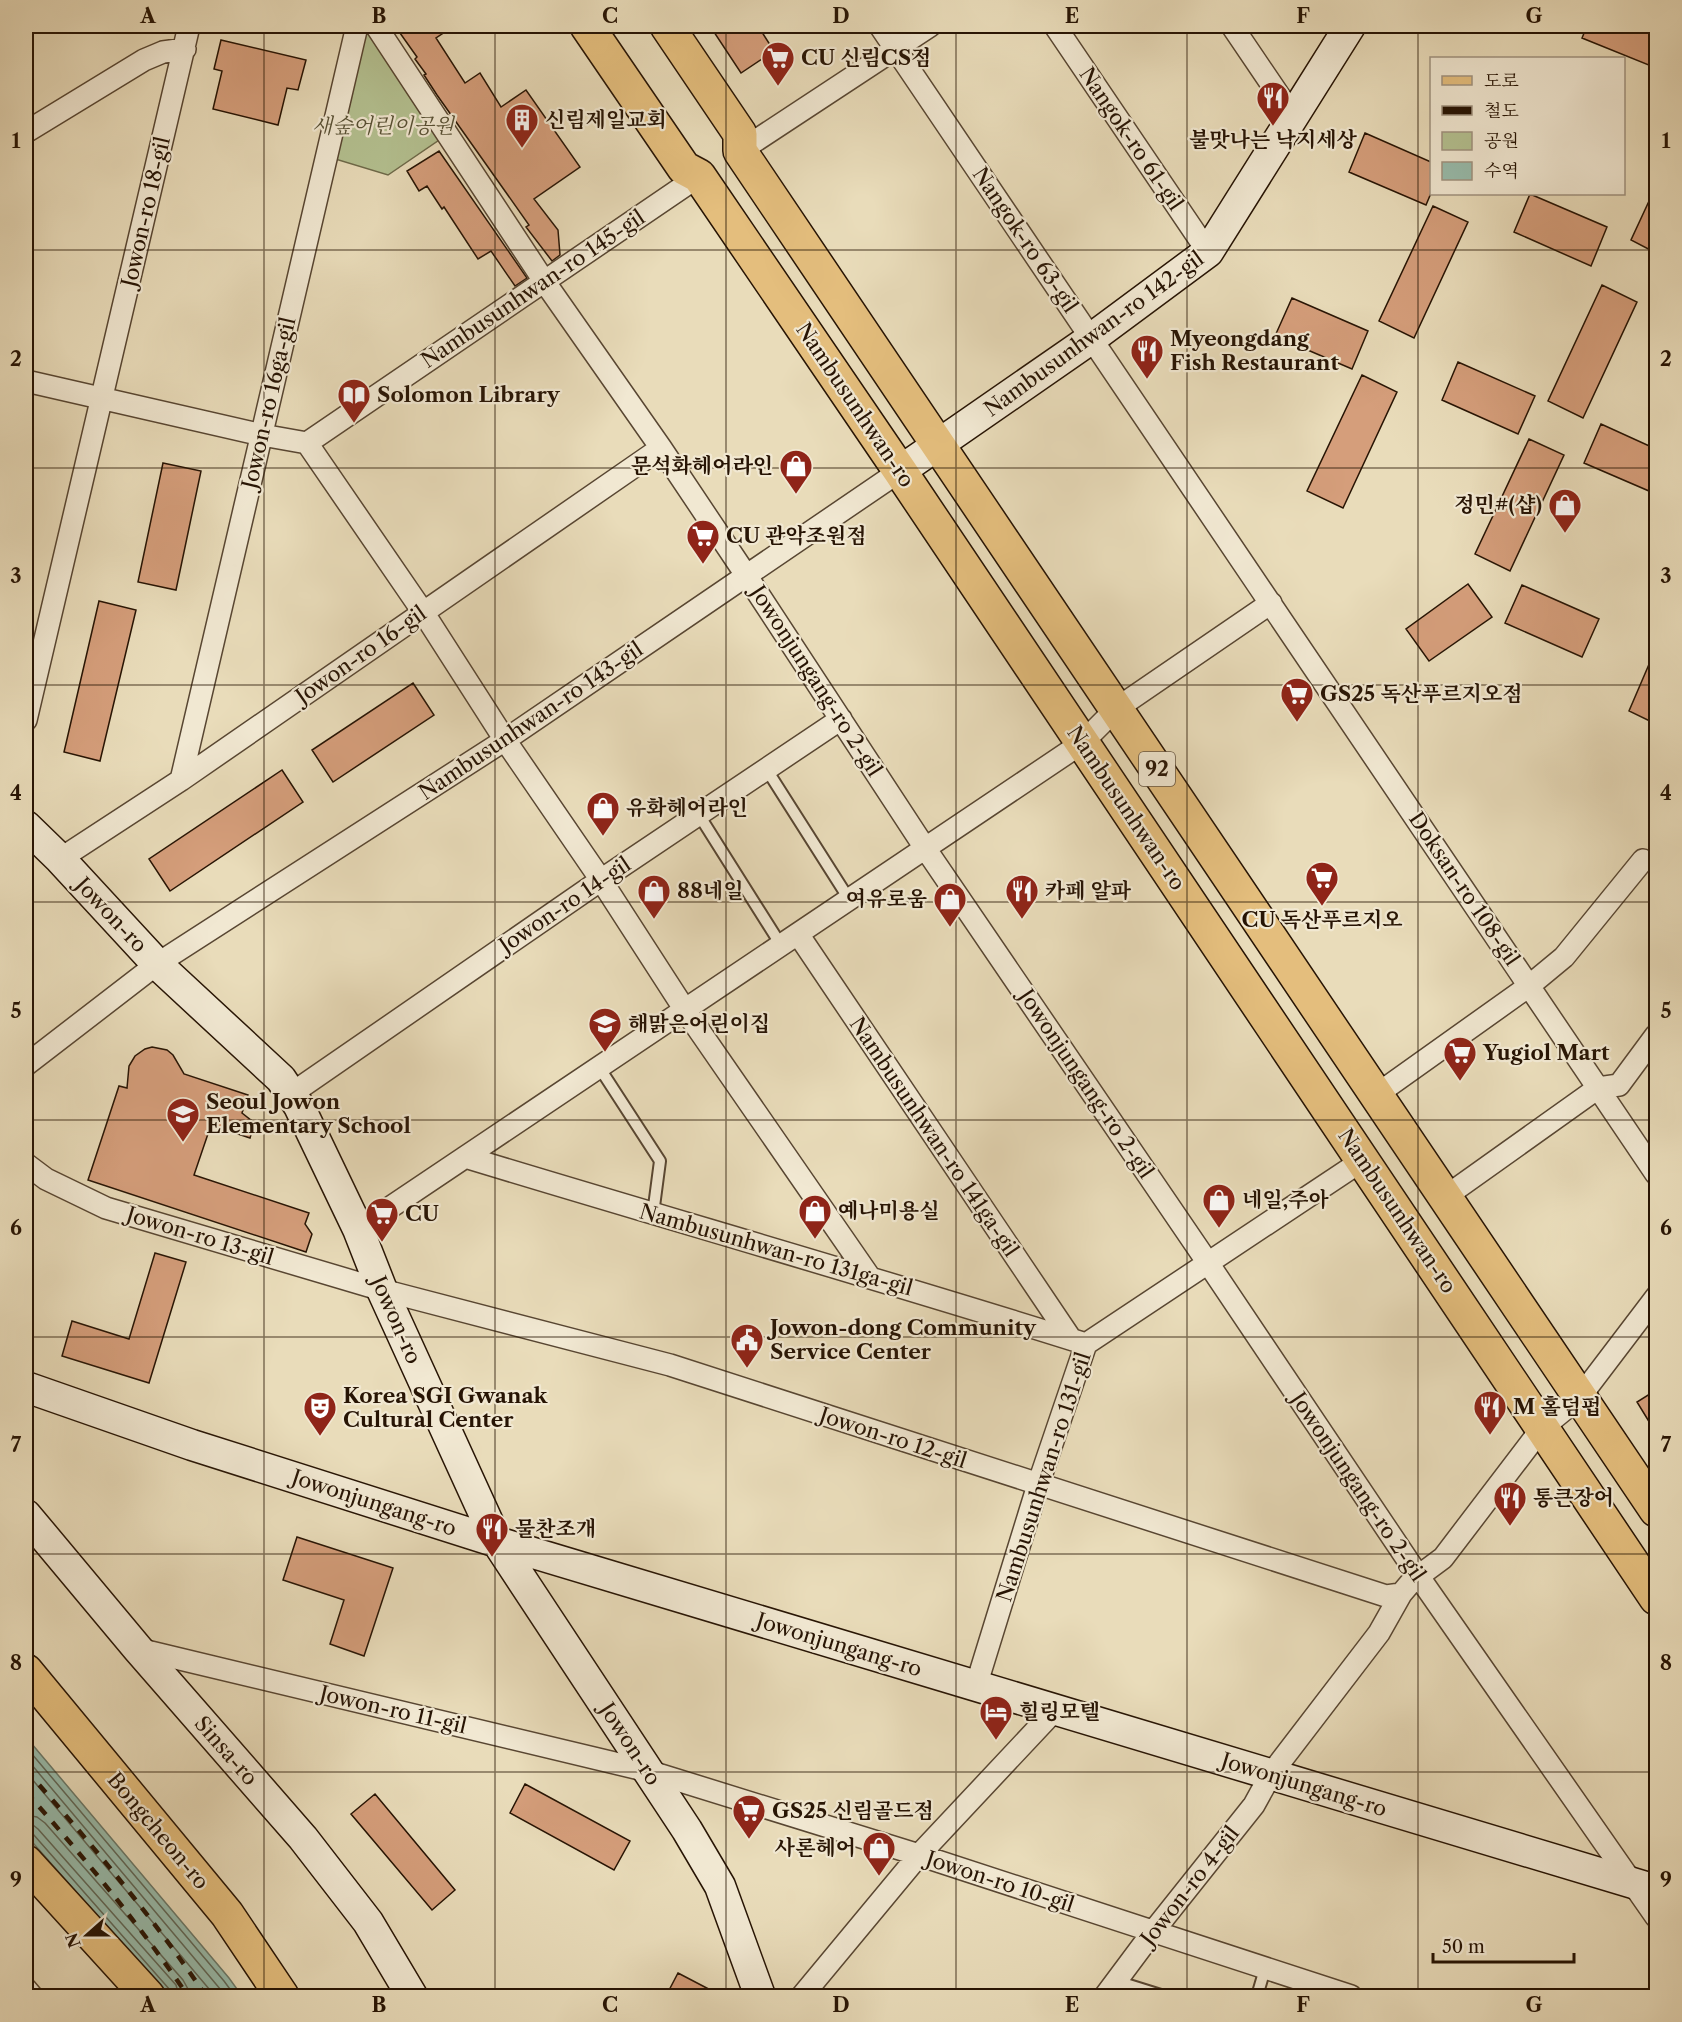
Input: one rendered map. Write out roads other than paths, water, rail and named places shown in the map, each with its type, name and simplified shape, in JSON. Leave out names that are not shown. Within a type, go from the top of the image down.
[{"type":"main road","name":"Nambusunhwan-ro","points":[[587,26],[684,168],[699,176],[900,471],[1656,1598]]},
{"type":"main road","name":"92","points":[[667,26],[740,134],[740,151],[1656,1510]]},
{"type":"main road","name":"Bongcheon-ro","points":[[26,1671],[227,1914],[282,1996]]},
{"type":"main road","points":[[26,1862],[148,1996]]},
{"type":"main road","points":[[72,1913],[124,1996]]},
{"type":"street","name":"Jowon-ro 18-gil","points":[[26,720],[189,26]]},
{"type":"street","name":"Jowon-ro 16ga-gil","points":[[181,780],[357,26]]},
{"type":"street","name":"Jowonjungang-ro 2-gil","points":[[376,26],[544,281],[661,448],[746,575],[925,848],[1419,1577],[1646,1887],[1656,1917]]},
{"type":"street","name":"Nangok-ro 63-gil","points":[[880,26],[1271,603]]},
{"type":"street","points":[[740,151],[930,26]]},
{"type":"street","name":"Nangok-ro 61-gil","points":[[1054,26],[1208,252]]},
{"type":"street","points":[[1232,26],[1293,116]]},
{"type":"street","name":"Nambusunhwan-ro 142-gil","points":[[900,471],[1092,338],[1208,252],[1350,26]]},
{"type":"street","points":[[26,132],[144,60],[163,52],[185,49]]},
{"type":"street","name":"Nambusunhwan-ro 145-gil","points":[[307,443],[699,176]]},
{"type":"street","points":[[26,381],[262,435],[307,443],[423,612],[685,1010],[869,1276]]},
{"type":"street","name":"Jowon-ro 16-gil","points":[[60,859],[181,780],[661,448]]},
{"type":"street","name":"Nambusunhwan-ro 143-gil","points":[[26,1065],[157,964],[506,740],[900,471]]},
{"type":"street","points":[[358,1229],[1082,743],[1116,709],[1271,603]]},
{"type":"street","name":"Doksan-ro 108-gil","points":[[1271,603],[1656,1174]]},
{"type":"street","name":"Jowon-ro 14-gil","points":[[291,1094],[601,880],[841,719]]},
{"type":"street","name":"Jowon-ro","points":[[26,826],[60,859],[157,964],[270,1069],[291,1094],[313,1132],[358,1229],[382,1290],[497,1542],[687,1830],[720,1886],[760,1996]]},
{"type":"street","points":[[1376,1095],[1529,986],[1564,957],[1643,860]]},
{"type":"street","name":"Nambusunhwan-ro 141ga-gil","points":[[789,939],[1079,1342]]},
{"type":"street","points":[[1445,1197],[1598,1088],[1619,1085],[1656,1035]]},
{"type":"street","name":"Nambusunhwan-ro 131ga-gil","points":[[465,1157],[869,1276],[1079,1342]]},
{"type":"street","name":"Nambusunhwan-ro 131-gil","points":[[976,1686],[1079,1342],[1208,1263],[1363,1160]]},
{"type":"street","name":"Jowon-ro 13-gil","points":[[26,1164],[46,1179],[106,1208],[382,1290]]},
{"type":"street","name":"Jowon-ro 12-gil","points":[[382,1290],[670,1365],[1386,1596],[1401,1594]]},
{"type":"street","name":"Jowon-ro 4-gil","points":[[1111,1989],[1152,1933],[1254,1805],[1271,1774],[1379,1633],[1401,1594],[1412,1581],[1443,1558],[1542,1428],[1580,1397],[1656,1297]]},
{"type":"street","name":"Jowonjungang-ro","points":[[30,1387],[192,1445],[497,1542],[1646,1887]]},
{"type":"street","name":"Sinsa-ro","points":[[26,1515],[138,1649],[303,1838],[368,1922],[412,1996]]},
{"type":"street","name":"Jowon-ro 11-gil","points":[[138,1649],[648,1771]]},
{"type":"street","points":[[802,1996],[919,1855],[1054,1710]]},
{"type":"street","name":"Jowon-ro 10-gil","points":[[648,1771],[919,1855],[1152,1933],[1351,1996]]},
{"type":"street","points":[[26,1989],[32,1996]]},
{"type":"lane","points":[[767,770],[849,899]]},
{"type":"lane","points":[[699,815],[789,939]]},
{"type":"lane","points":[[598,1067],[660,1161],[653,1214]]},
{"type":"lane","points":[[1257,1996],[1265,1969]]},
{"type":"lane","points":[[1111,1989],[1164,1996]]},
{"type":"water","points":[[26,1737],[242,1996],[168,1996],[26,1835]]},
{"type":"railway","points":[[26,1770],[120,1880],[206,1996]]},
{"type":"railway","points":[[26,1792],[110,1891],[188,1996]]},
{"type":"place","name":"CU 신림CS점","points":[[778,87]]},
{"type":"place","name":"불맛나는 낙지세상","points":[[1273,127]]},
{"type":"place","name":"신림제일교회","points":[[522,149]]},
{"type":"place","name":"Myeongdang Fish Restaurant","points":[[1147,380]]},
{"type":"place","name":"Solomon Library","points":[[354,424]]},
{"type":"place","name":"문석화헤어라인","points":[[796,495]]},
{"type":"place","name":"정민#(샵)","points":[[1565,534]]},
{"type":"place","name":"CU 관악조원점","points":[[703,565]]},
{"type":"place","name":"GS25 독산푸르지오점","points":[[1297,723]]},
{"type":"place","name":"유화헤어라인","points":[[603,837]]},
{"type":"place","name":"CU 독산푸르지오","points":[[1322,907]]},
{"type":"place","name":"88네일","points":[[654,920]]},
{"type":"place","name":"카페 알파","points":[[1022,920]]},
{"type":"place","name":"여유로움","points":[[950,928]]},
{"type":"place","name":"해맑은어린이집","points":[[605,1053]]},
{"type":"place","name":"Yugiol Mart","points":[[1460,1082]]},
{"type":"place","name":"Seoul Jowon Elementary School","points":[[183,1143]]},
{"type":"place","name":"네일,주아","points":[[1219,1229]]},
{"type":"place","name":"예나미용실","points":[[815,1240]]},
{"type":"place","name":"CU","points":[[382,1243]]},
{"type":"place","name":"Jowon-dong Community Service Center","points":[[747,1369]]},
{"type":"place","name":"M 홀덤펍","points":[[1490,1436]]},
{"type":"place","name":"Korea SGI Gwanak Cultural Center","points":[[320,1437]]},
{"type":"place","name":"통큰장어","points":[[1510,1527]]},
{"type":"place","name":"물찬조개","points":[[492,1558]]},
{"type":"place","name":"힐링모텔","points":[[996,1741]]},
{"type":"place","name":"GS25 신림골드점","points":[[749,1840]]},
{"type":"place","name":"사론헤어","points":[[879,1877]]},
{"type":"park label","name":"새숲어린이공원","points":[[383,126]]}]
